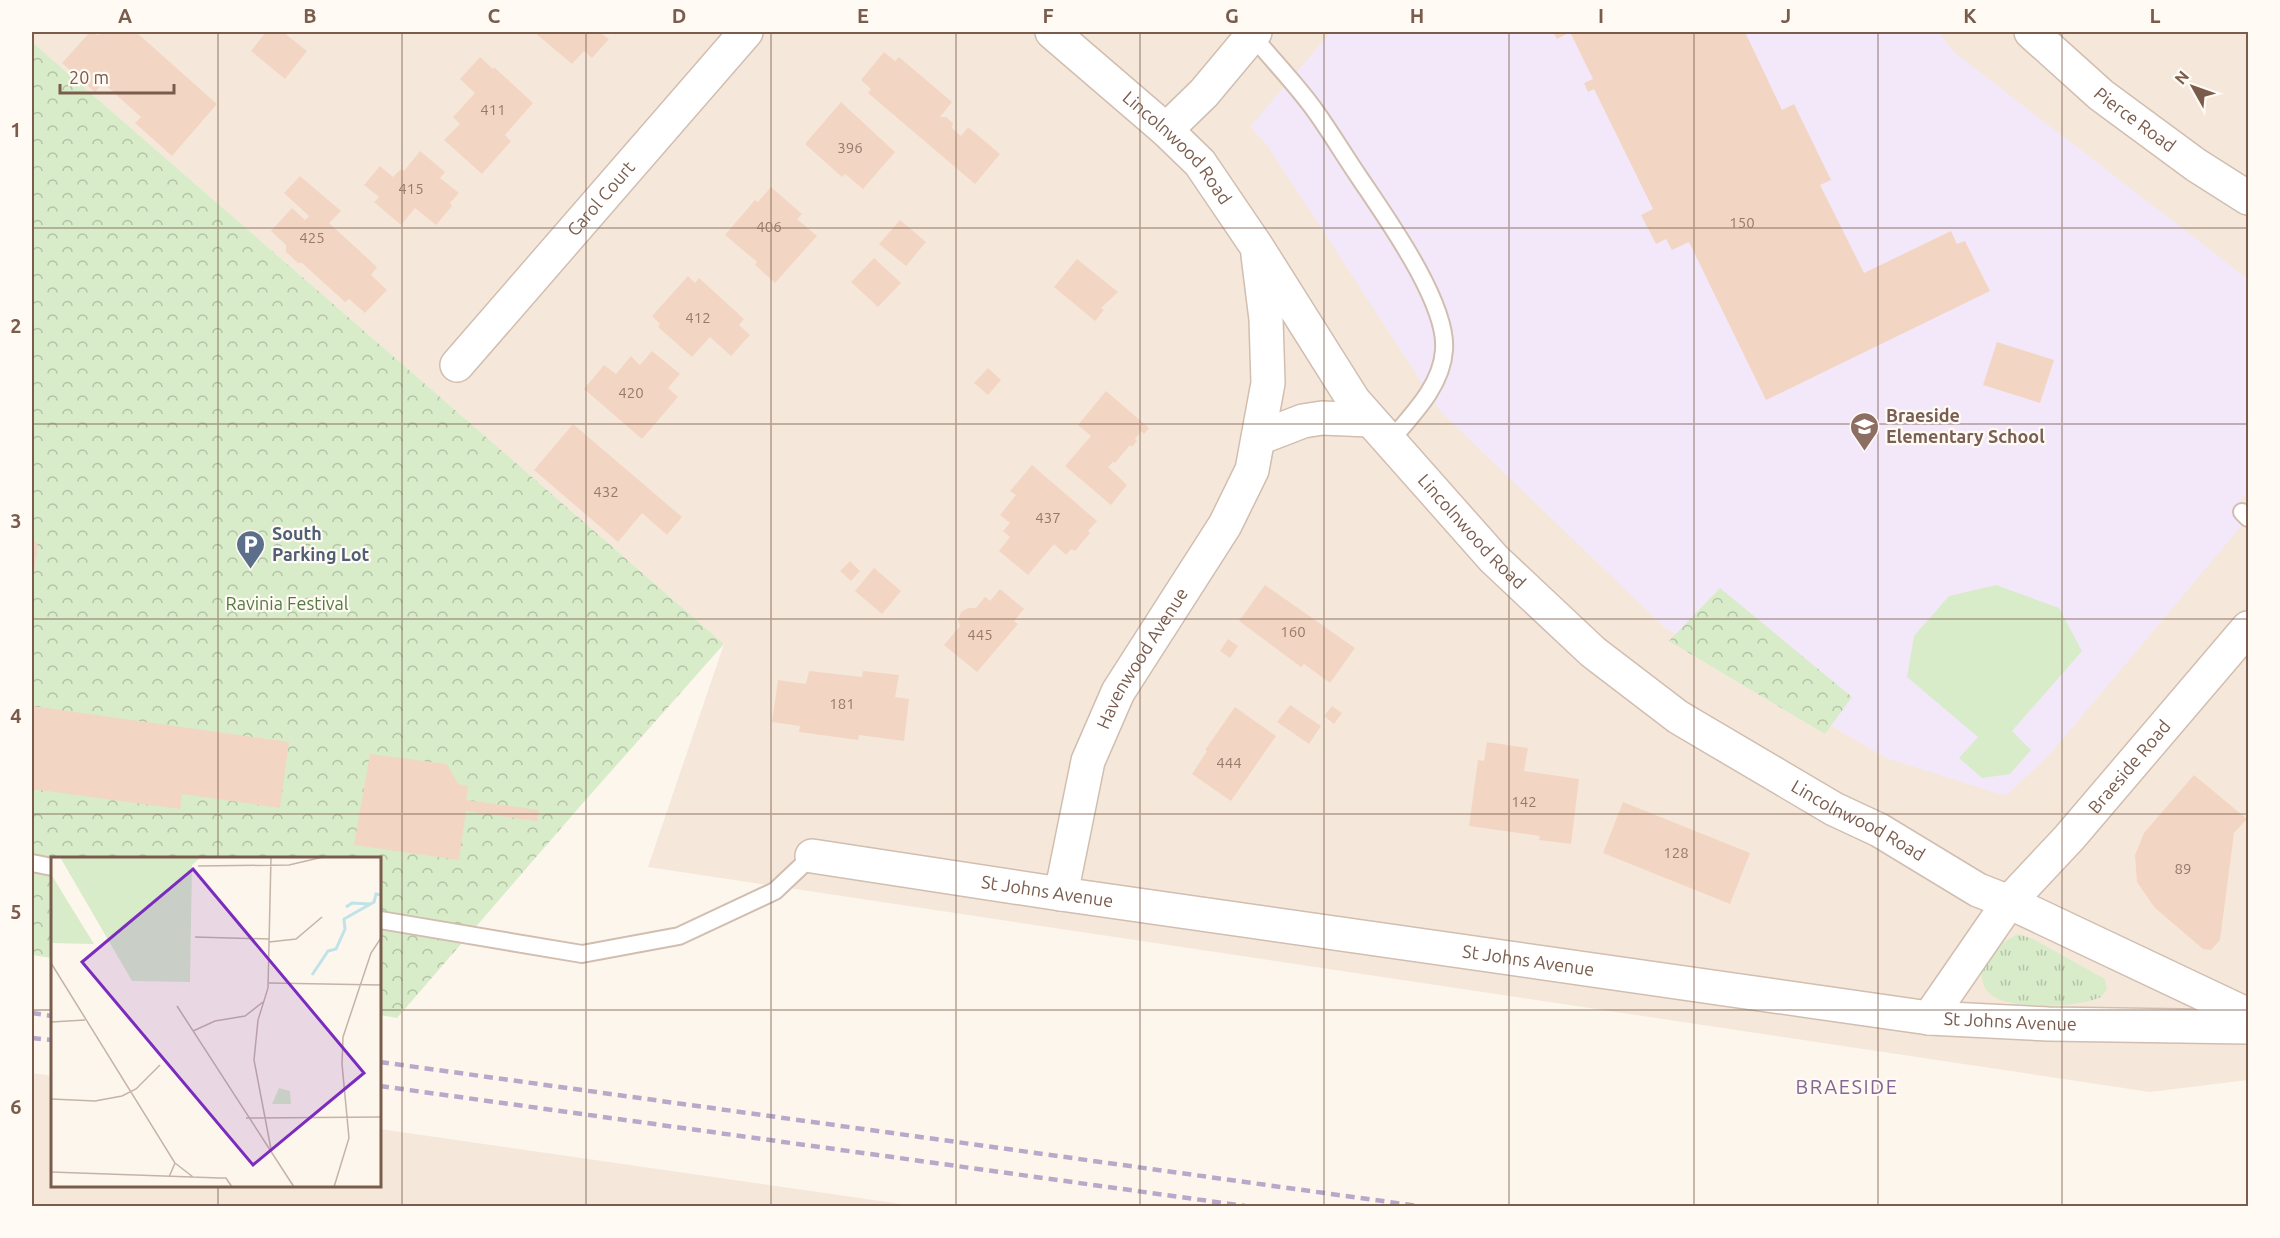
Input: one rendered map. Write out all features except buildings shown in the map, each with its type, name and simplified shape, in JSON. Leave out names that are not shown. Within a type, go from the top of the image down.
[{"type":"street","name":"Carol Court","points":[[457,365],[746,32]]},
{"type":"street","name":"Lincolnwood Road","points":[[1052,32],[1166,130],[1200,163],[1257,247],[1354,401],[1494,559],[1593,652],[1678,717],[1834,809],[1879,830],[1978,890],[2009,902],[2248,1015]]},
{"type":"street","name":"Pierce Road","points":[[2031,32],[2101,95],[2196,165],[2248,198]]},
{"type":"street","points":[[1166,130],[1204,93],[1254,34]]},
{"type":"street","name":"Havenwood Avenue","points":[[1061,894],[1088,761],[1118,692],[1225,525],[1252,470],[1268,383],[1266,319],[1257,247]]},
{"type":"street","points":[[1259,438],[1303,421],[1322,418],[1380,431]]},
{"type":"street","name":"Braeside Road","points":[[2009,902],[2069,838],[2248,628]]},
{"type":"street","name":"St Johns Avenue","points":[[812,856],[1061,894],[1929,1018],[2048,1024],[2248,1027]]},
{"type":"street","points":[[1929,1018],[2009,902]]},
{"type":"lane","points":[[1254,34],[1316,111],[1408,252],[1438,316],[1445,340],[1444,353],[1439,370],[1424,401],[1380,431]]},
{"type":"lane","points":[[381,920],[582,954],[679,936],[775,891],[812,856]]},
{"type":"lane","points":[[32,863],[51,867]]},
{"type":"shaded area","points":[[32,32],[2248,32],[2248,1080],[2150,1092],[648,867],[724,644],[32,42]]},
{"type":"shaded area","name":"Braeside Elementary School","points":[[1331,32],[1939,32],[1955,53],[2248,279],[2248,490],[2233,511],[2243,524],[2050,754],[2006,796],[1886,758],[1664,627],[1441,412],[1267,145],[1250,127]]},
{"type":"shaded area","points":[[32,1073],[51,1076],[51,1187],[381,1187],[381,1129],[915,1206],[32,1206]]},
{"type":"green space","name":"Ravinia Festival","points":[[32,42],[724,644],[397,1018],[381,1015],[381,857],[51,857],[51,958],[32,955]]},
{"type":"green space","points":[[1996,585],[2059,608],[2082,651],[2012,731],[2031,750],[2010,774],[1982,778],[1959,758],[1978,737],[1907,677],[1914,636],[1949,596]]},
{"type":"green space","points":[[1720,588],[1852,697],[1825,734],[1669,641]]},
{"type":"green space","points":[[2018,934],[2033,939],[2105,979],[2107,990],[2102,996],[2086,1002],[2041,1006],[2011,1003],[1990,994],[1984,985],[1981,968],[1999,945]]},
{"type":"railway","points":[[32,1013],[51,1016]]},
{"type":"railway","points":[[32,1038],[51,1040]]},
{"type":"railway","points":[[381,1062],[1418,1206]]},
{"type":"railway","points":[[381,1086],[1245,1206]]},
{"type":"place","name":"Braeside Elementary School","points":[[1865,452]]},
{"type":"place","name":"South Parking Lot","points":[[251,570]]},
{"type":"district","name":"BRAESIDE","points":[[1847,1087]]}]
